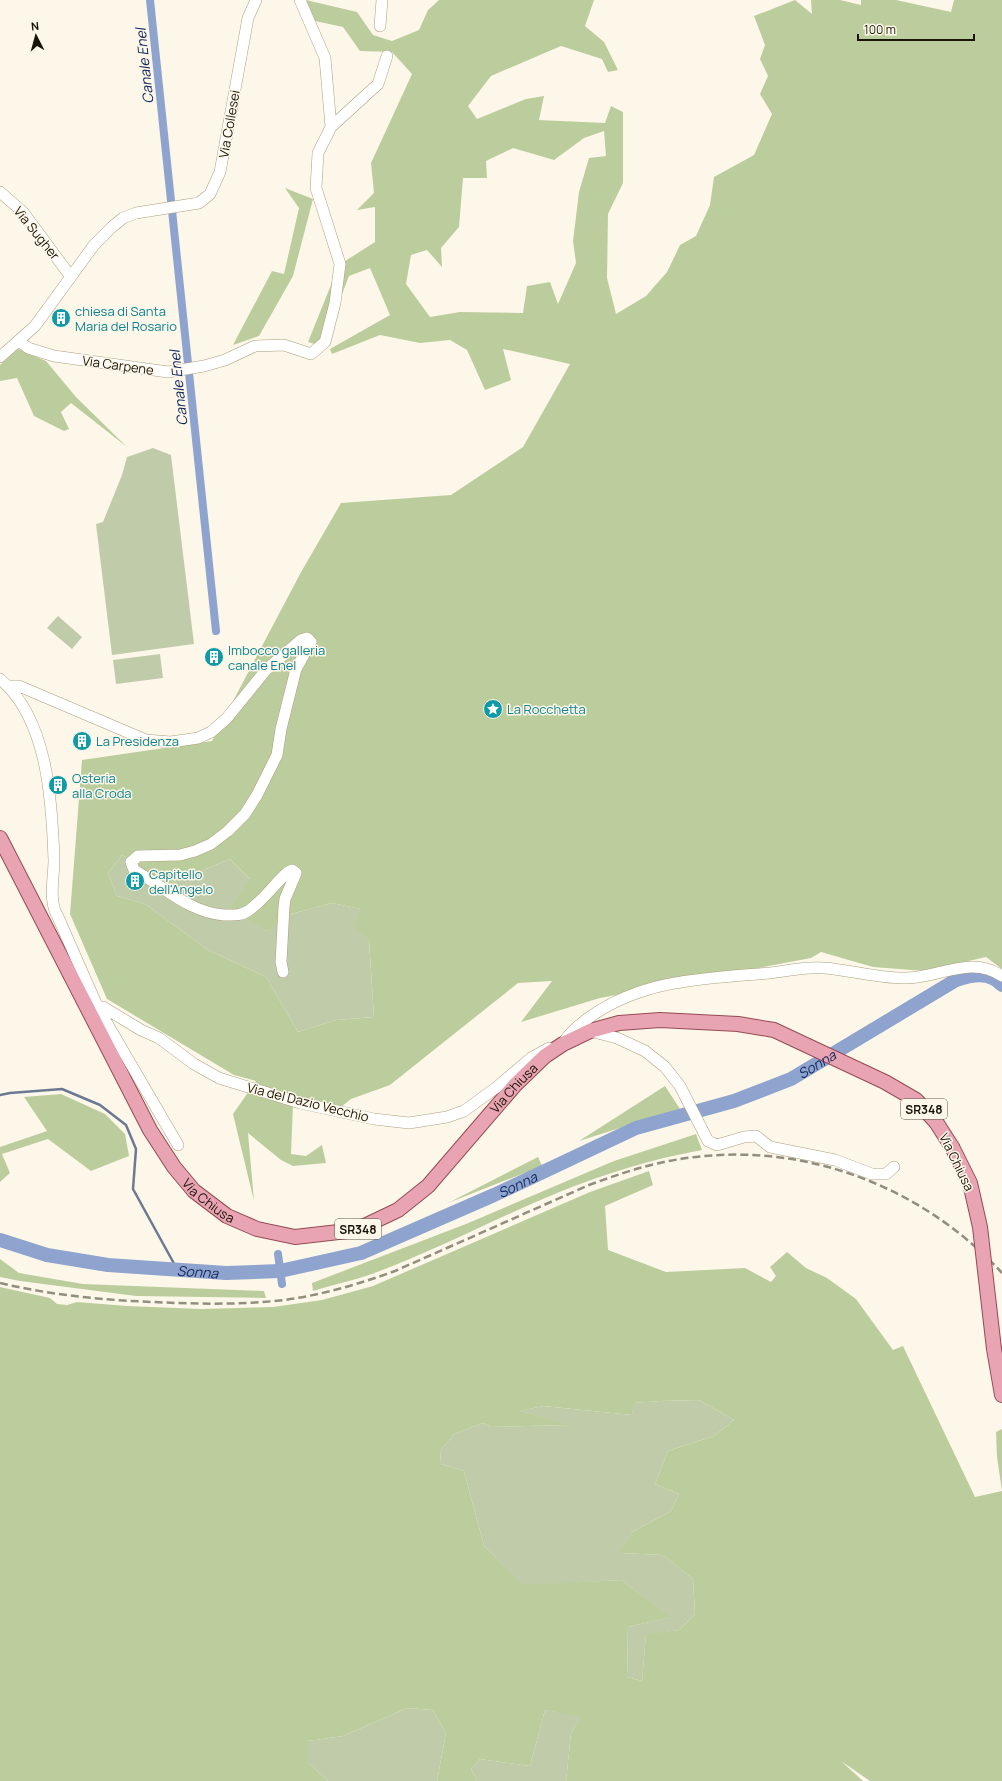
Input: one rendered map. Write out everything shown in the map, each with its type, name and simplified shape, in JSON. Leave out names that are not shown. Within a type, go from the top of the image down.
[{"type":"main road","name":"Via Chiusa","points":[[0,838],[150,1130],[174,1166],[194,1191],[227,1216],[257,1229],[295,1237],[323,1235],[356,1230],[398,1210],[428,1186],[515,1084],[545,1056],[563,1044],[590,1031],[619,1023],[660,1020],[738,1024],[774,1030],[885,1082],[916,1100],[936,1122],[952,1147],[970,1183],[980,1227],[994,1349],[1002,1395]]},
{"type":"street","name":"Via Collesei","points":[[0,357],[35,326],[94,245],[118,222],[136,213],[194,205],[204,201],[210,194],[216,184],[220,172],[248,18],[256,0]]},
{"type":"street","points":[[300,0],[325,58],[331,127]]},
{"type":"street","points":[[380,26],[382,0]]},
{"type":"street","points":[[331,127],[378,84],[387,56]]},
{"type":"street","name":"Via Carpene","points":[[19,341],[28,348],[54,356],[168,372],[204,366],[225,360],[255,346],[284,345],[311,354],[325,342],[335,303],[340,264],[316,188],[318,153],[331,127]]},
{"type":"street","name":"Via Sugher","points":[[0,192],[23,212],[71,278]]},
{"type":"street","points":[[4,682],[19,686],[146,740],[170,742],[198,738],[211,732],[227,718],[266,670],[301,640],[307,638],[311,642],[296,669],[281,730],[277,755],[257,795],[245,814],[228,831],[211,844],[195,851],[180,855],[138,856],[132,862],[134,870],[188,905],[200,910],[238,916],[259,902],[288,872],[292,870],[296,873],[285,899],[284,907],[281,962],[283,972]]},
{"type":"street","points":[[4,682],[24,708],[45,761],[50,796],[54,861],[53,910],[58,917],[98,1008],[178,1145]]},
{"type":"street","points":[[563,1044],[568,1035],[603,1008],[664,984],[823,968],[903,978],[926,976],[964,967],[978,966],[992,970],[1002,976]]},
{"type":"street","name":"Via del Dazio Vecchio","points":[[98,1008],[103,1007],[142,1030],[159,1038],[194,1064],[219,1078],[300,1103],[374,1119],[409,1123],[447,1117],[464,1111],[497,1087],[530,1058],[550,1048],[563,1044]]},
{"type":"street","points":[[590,1031],[617,1038],[645,1050],[665,1067],[680,1086],[690,1104],[701,1130],[708,1141],[717,1144],[744,1137],[756,1136],[770,1147],[835,1160],[872,1174],[886,1174],[894,1167]]},
{"type":"green space","points":[[306,0],[357,12],[373,35],[392,41],[419,30],[428,10],[439,0],[594,0],[585,26],[604,42],[618,70],[608,72],[602,59],[561,46],[491,76],[468,106],[477,119],[526,99],[544,96],[539,120],[605,123],[611,106],[623,112],[623,183],[608,214],[607,278],[616,314],[646,296],[667,272],[680,245],[696,236],[710,205],[714,177],[754,155],[772,114],[760,94],[768,76],[760,59],[765,45],[754,16],[795,0],[812,14],[811,0],[840,0],[861,5],[861,0],[896,0],[951,12],[954,0],[1002,0],[1002,969],[986,957],[925,971],[873,967],[821,952],[811,958],[600,998],[521,1022],[552,981],[518,983],[390,1085],[351,1099],[341,1107],[293,1105],[291,1154],[306,1156],[322,1145],[326,1163],[293,1166],[281,1160],[248,1133],[254,1201],[233,1114],[256,1081],[234,1075],[107,999],[70,914],[82,760],[212,741],[300,574],[341,503],[451,495],[523,447],[570,364],[503,349],[511,380],[485,390],[467,350],[450,340],[420,343],[380,335],[332,354],[330,349],[390,315],[370,268],[349,276],[322,346],[308,342],[339,265],[375,242],[375,207],[357,210],[374,193],[371,163],[412,74],[392,52],[360,51],[343,27],[315,21]],"holes":[[[604,131],[606,156],[589,158],[579,192],[573,241],[576,263],[558,304],[550,282],[527,286],[523,313],[460,312],[430,317],[406,284],[411,255],[427,250],[442,267],[441,248],[459,227],[463,178],[487,178],[486,161],[513,148],[554,160],[584,138]],[[122,855],[167,885],[230,859],[250,879],[230,908],[267,931],[291,914],[332,903],[361,909],[354,927],[369,940],[374,1017],[336,1020],[298,1032],[266,977],[208,950],[145,904],[117,896],[108,873]]]},
{"type":"green space","points":[[285,188],[313,199],[293,276],[259,336],[233,345],[272,271],[284,274],[299,208]]},
{"type":"green space","points":[[18,349],[46,361],[76,397],[127,447],[71,403],[61,412],[69,429],[64,431],[34,416],[17,378],[0,381],[0,365]]},
{"type":"green space","points":[[153,448],[171,455],[194,644],[112,655],[96,524],[103,522],[122,475],[127,457]]},
{"type":"green space","points":[[58,616],[82,637],[72,649],[47,628]]},
{"type":"green space","points":[[160,654],[163,678],[116,684],[113,660]]},
{"type":"green space","points":[[122,855],[167,885],[230,859],[250,879],[266,931],[291,914],[332,903],[361,909],[369,940],[374,1017],[336,1020],[298,1032],[266,977],[208,950],[145,904],[117,896],[108,873]]},
{"type":"green space","points":[[665,1086],[680,1109],[579,1141]]},
{"type":"green space","points":[[61,1094],[105,1114],[125,1134],[129,1156],[91,1171],[48,1139],[2,1154],[10,1173],[0,1182],[0,1147],[47,1131],[24,1097]]},
{"type":"green space","points":[[696,1134],[702,1150],[628,1168],[592,1180],[533,1203],[393,1266],[369,1275],[313,1291],[312,1283],[466,1224],[614,1161]]},
{"type":"green space","points":[[538,1157],[542,1166],[448,1203]]},
{"type":"green space","points":[[649,1171],[653,1185],[605,1206],[608,1250],[666,1272],[745,1268],[771,1282],[776,1276],[770,1267],[787,1252],[806,1268],[827,1278],[856,1299],[893,1350],[903,1346],[975,1497],[1002,1491],[1002,1781],[870,1781],[841,1761],[863,1781],[566,1781],[571,1733],[581,1717],[545,1710],[530,1766],[480,1759],[471,1769],[477,1781],[437,1781],[446,1733],[433,1710],[407,1708],[343,1736],[308,1741],[308,1763],[328,1781],[0,1781],[0,1287],[50,1298],[57,1304],[67,1305],[77,1302],[201,1309],[273,1307],[322,1300],[373,1286],[590,1192]],"holes":[[[699,1400],[734,1420],[714,1436],[668,1451],[655,1484],[679,1494],[671,1511],[632,1532],[620,1553],[663,1555],[693,1579],[695,1614],[679,1630],[646,1634],[642,1681],[627,1677],[628,1627],[671,1617],[621,1580],[523,1585],[484,1546],[464,1471],[441,1464],[440,1451],[454,1434],[483,1423],[491,1427],[570,1425],[520,1411],[543,1406],[632,1415],[634,1403]]]},
{"type":"green space","points":[[0,1259],[19,1273],[83,1284],[264,1291],[266,1298],[136,1296],[20,1281],[0,1277]]},
{"type":"green space","points":[[699,1400],[734,1420],[714,1436],[668,1451],[655,1484],[679,1494],[671,1511],[632,1532],[621,1553],[663,1555],[693,1579],[695,1614],[679,1630],[646,1635],[642,1681],[627,1677],[628,1627],[670,1617],[621,1580],[523,1586],[484,1546],[464,1471],[441,1464],[440,1451],[454,1434],[483,1423],[491,1427],[568,1425],[519,1411],[543,1406],[632,1415],[633,1403]]},
{"type":"green space","points":[[1002,1429],[1002,1491],[997,1457],[996,1432]]},
{"type":"green space","points":[[407,1708],[433,1710],[446,1733],[437,1781],[328,1781],[308,1763],[308,1741],[343,1736]]},
{"type":"green space","points":[[545,1710],[582,1716],[571,1733],[566,1781],[477,1781],[471,1769],[480,1759],[530,1766]]},
{"type":"waterway","name":"Canale Enel","points":[[150,0],[216,631]]},
{"type":"waterway","name":"Sonna","points":[[0,1240],[47,1255],[108,1265],[226,1273],[280,1271],[361,1253],[494,1195],[636,1128],[734,1101],[791,1079],[956,980],[980,975],[992,978],[1002,985]]},
{"type":"waterway","points":[[0,1095],[62,1089],[100,1105],[126,1125],[136,1149],[133,1189],[177,1269]]},
{"type":"waterway","name":"Canale Enel","points":[[278,1254],[282,1284]]},
{"type":"railway","points":[[0,1283],[57,1294],[134,1301],[219,1304],[268,1302],[298,1298],[340,1288],[395,1271],[608,1178],[655,1164],[711,1155],[757,1155],[803,1161],[848,1173],[890,1190],[930,1213],[968,1240],[1002,1273]]},
{"type":"place","name":"chiesa di Santa Maria del Rosario","points":[[61,318]]},
{"type":"place","name":"Imbocco galleria canale Enel","points":[[214,657]]},
{"type":"place","name":"La Rocchetta","points":[[493,709]]},
{"type":"place","name":"La Presidenza","points":[[82,741]]},
{"type":"place","name":"Osteria alla Croda","points":[[58,785]]},
{"type":"place","name":"Capitello dell'Angelo","points":[[135,881]]}]
